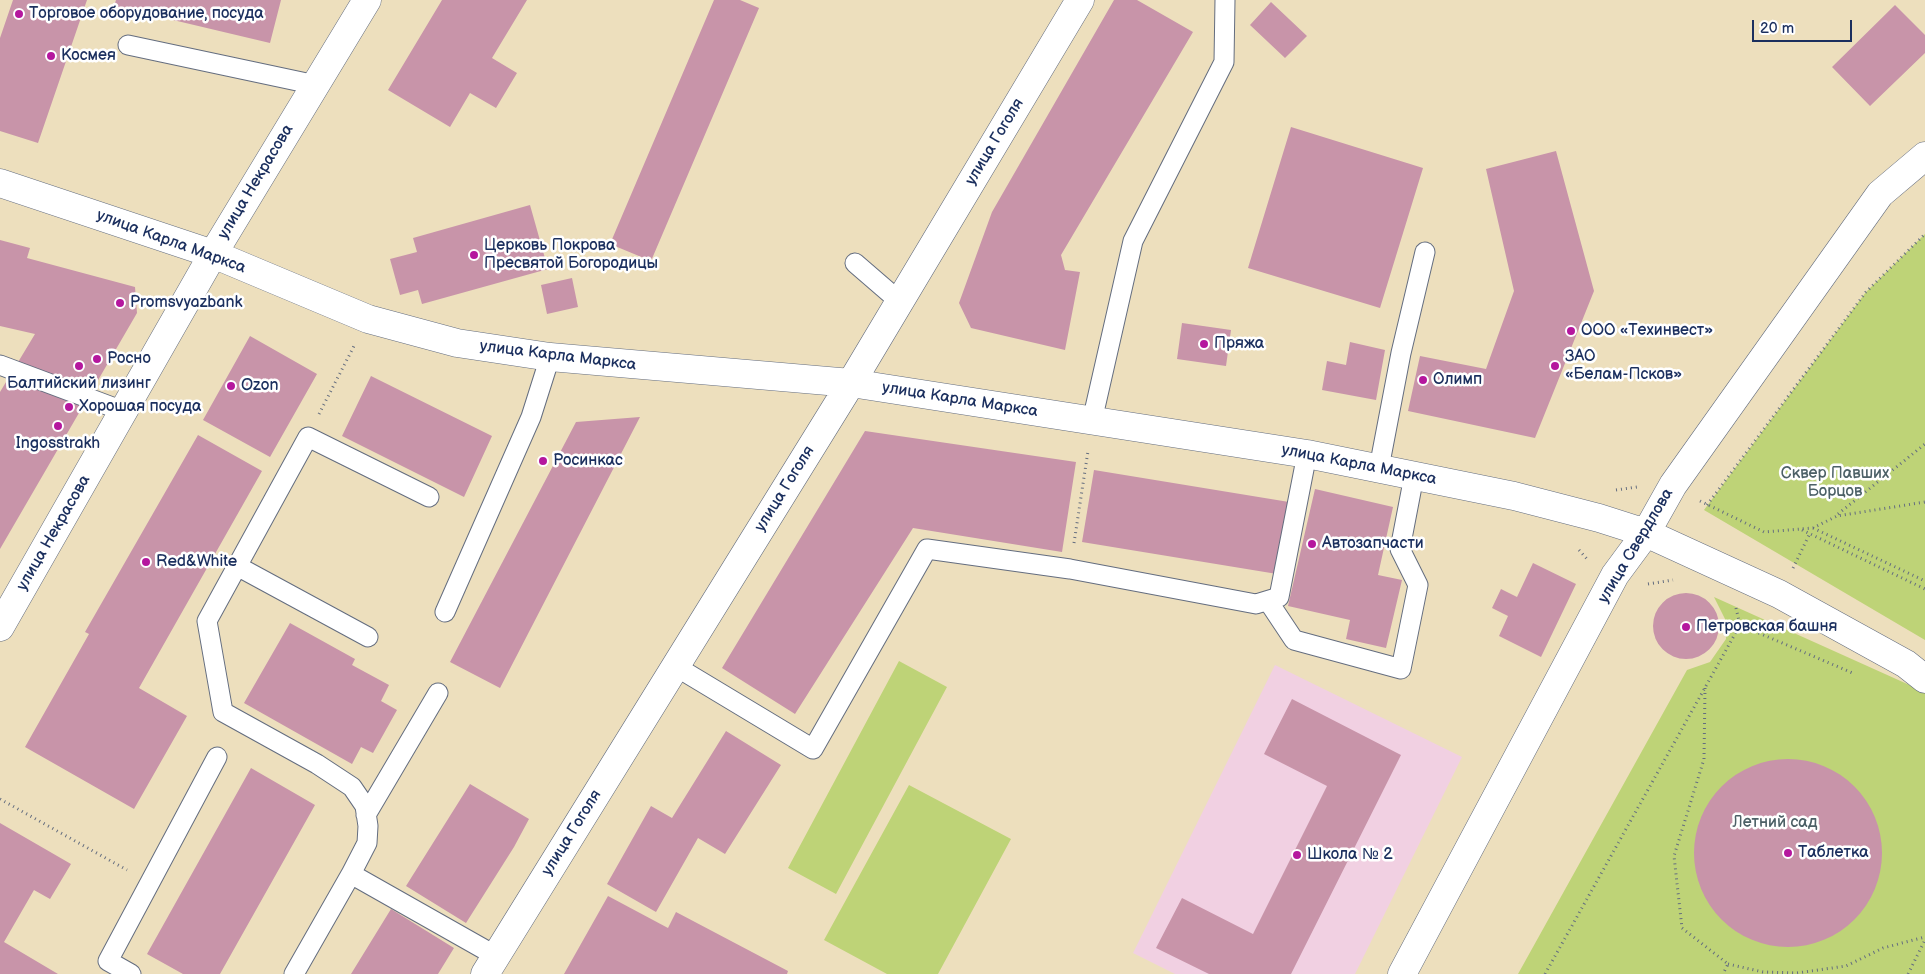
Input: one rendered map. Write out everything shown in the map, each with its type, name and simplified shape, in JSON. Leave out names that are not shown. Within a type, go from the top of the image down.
[{"type":"street","name":"улица Некрасова","points":[[0,627],[213,254],[367,0]]},
{"type":"street","name":"улица Гоголя","points":[[490,965],[851,383],[1080,0]]},
{"type":"street","name":"улица Свердлова","points":[[1407,965],[1616,575],[1646,533],[1673,485],[1880,194],[1925,156]]},
{"type":"street","name":"улица Карла Маркса","points":[[0,183],[213,254],[368,319],[457,343],[550,358],[851,383],[1307,454],[1514,496],[1599,518],[1646,533],[1779,594],[1919,671]]},
{"type":"lane","points":[[1092,421],[1133,241],[1224,62],[1225,0]]},
{"type":"lane","points":[[128,45],[316,84]]},
{"type":"lane","points":[[1379,468],[1402,353],[1426,252]]},
{"type":"lane","points":[[855,263],[900,302]]},
{"type":"lane","points":[[445,612],[531,417],[550,358]]},
{"type":"lane","points":[[0,366],[123,411]]},
{"type":"lane","points":[[294,974],[367,843],[368,826],[366,814],[364,806],[352,787],[317,764],[223,712],[207,621],[308,437],[429,497]]},
{"type":"lane","points":[[675,666],[813,748],[927,549],[1070,569],[1256,604],[1268,601],[1279,597],[1307,454]]},
{"type":"lane","points":[[1268,601],[1294,640],[1401,669],[1418,585],[1400,549],[1414,476]]},
{"type":"lane","points":[[237,566],[368,637]]},
{"type":"lane","points":[[366,814],[438,693]]},
{"type":"lane","points":[[131,974],[108,961],[216,757]]},
{"type":"lane","points":[[351,874],[490,965]]},
{"type":"path","points":[[1707,505],[1866,292],[1925,234]]},
{"type":"path","points":[[308,437],[368,319]]},
{"type":"path","points":[[1070,569],[1092,421]]},
{"type":"path","points":[[1692,496],[1764,532],[1813,528],[1837,516],[1925,444]]},
{"type":"path","points":[[1837,516],[1925,502]]},
{"type":"path","points":[[1792,569],[1813,528]]},
{"type":"path","points":[[1813,528],[1925,581]]},
{"type":"path","points":[[1800,529],[1925,589]]},
{"type":"path","points":[[1545,974],[1740,625],[1861,677]]},
{"type":"path","points":[[1705,686],[1704,759],[1674,856],[1682,928],[1728,964],[1763,972],[1797,973],[1846,966],[1883,948],[1925,939]]},
{"type":"path","points":[[0,799],[149,883]]},
{"type":"path","points":[[1908,974],[1925,939]]},
{"type":"path","points":[[1723,974],[1728,964]]},
{"type":"shaded area","name":"Школа № 2","points":[[1275,665],[1462,757],[1355,974],[1175,974],[1133,953]]},
{"type":"green space","name":"Сквер Павших Борцов","points":[[1925,234],[1925,640],[1704,510],[1866,292]]},
{"type":"green space","name":"Летний сад","points":[[1714,597],[1925,692],[1925,974],[1518,974],[1687,670],[1710,662],[1726,639],[1725,619]]},
{"type":"green space","points":[[899,661],[947,687],[836,894],[788,868]]},
{"type":"green space","points":[[909,785],[1011,839],[938,974],[887,974],[824,940]]},
{"type":"building","points":[[13,0],[87,0],[38,143],[0,131],[0,38]]},
{"type":"building","points":[[116,0],[281,0],[270,43],[114,6]]},
{"type":"building","points":[[442,0],[527,0],[492,58],[517,73],[496,108],[470,93],[450,127],[388,90]]},
{"type":"building","points":[[714,0],[740,0],[759,8],[651,261],[610,244]]},
{"type":"building","points":[[1114,0],[1137,0],[1193,32],[1061,255],[1065,270],[1080,272],[1065,350],[971,328],[959,303],[992,212]]},
{"type":"building","points":[[1271,2],[1307,36],[1285,58],[1250,25]]},
{"type":"building","points":[[1895,5],[1925,35],[1925,53],[1870,106],[1832,67]]},
{"type":"building","points":[[1291,127],[1423,168],[1380,308],[1248,268]]},
{"type":"building","points":[[1556,151],[1594,291],[1535,438],[1408,411],[1420,356],[1486,369],[1514,291],[1486,169]]},
{"type":"building","name":"Церковь Покрова Пресвятой Богородицы","points":[[530,205],[548,269],[422,304],[418,290],[400,295],[390,259],[417,252],[413,238]]},
{"type":"building","points":[[0,240],[30,248],[27,258],[135,287],[137,313],[0,549],[0,392],[35,334],[0,326]]},
{"type":"building","points":[[572,278],[578,307],[547,314],[541,285]]},
{"type":"building","name":"Пряжа","points":[[1182,323],[1231,330],[1226,366],[1177,359]]},
{"type":"building","points":[[250,336],[317,374],[270,457],[203,420]]},
{"type":"building","points":[[1350,342],[1385,350],[1376,400],[1322,390],[1327,361],[1346,365]]},
{"type":"building","points":[[371,376],[492,436],[464,497],[342,436]]},
{"type":"building","points":[[640,417],[500,688],[450,662],[576,422]]},
{"type":"building","points":[[865,431],[1076,462],[1062,552],[913,528],[795,714],[722,668]]},
{"type":"building","points":[[198,435],[262,471],[139,688],[187,716],[134,809],[25,747],[89,634],[85,632]]},
{"type":"building","points":[[1094,470],[1289,502],[1277,574],[1082,542]]},
{"type":"building","points":[[1315,489],[1393,507],[1378,575],[1402,580],[1386,648],[1346,639],[1350,620],[1288,606]]},
{"type":"building","points":[[1533,563],[1576,584],[1541,657],[1499,636],[1508,616],[1492,608],[1501,589],[1517,597]]},
{"type":"building","name":"Петровская башня","points":[[1686,593],[1699,595],[1714,608],[1717,613],[1719,626],[1717,639],[1704,654],[1699,657],[1686,659],[1673,657],[1658,644],[1655,639],[1653,626],[1655,613],[1668,598],[1673,595]]},
{"type":"building","points":[[290,623],[355,659],[352,665],[389,685],[381,701],[397,710],[373,753],[361,747],[352,764],[244,703]]},
{"type":"building","points":[[1292,699],[1401,755],[1291,974],[1209,974],[1156,948],[1182,898],[1253,934],[1327,786],[1264,754]]},
{"type":"building","points":[[726,731],[781,765],[725,854],[698,838],[656,912],[607,884],[651,806],[672,818]]},
{"type":"building","name":"Таблетка","points":[[1779,759],[1797,759],[1824,766],[1855,786],[1875,817],[1882,844],[1882,862],[1875,889],[1855,920],[1824,940],[1797,947],[1779,947],[1761,943],[1744,936],[1728,926],[1715,913],[1705,897],[1698,880],[1694,862],[1694,844],[1698,826],[1705,809],[1715,793],[1728,780],[1744,770],[1761,763]]},
{"type":"building","points":[[251,768],[315,805],[220,974],[183,974],[147,954]]},
{"type":"building","points":[[470,784],[529,819],[514,847],[466,923],[406,886]]},
{"type":"building","points":[[0,823],[71,864],[50,899],[34,890],[4,942],[58,974],[0,974]]},
{"type":"building","points":[[608,896],[668,928],[676,912],[788,971],[787,974],[564,974]]},
{"type":"building","points":[[391,909],[454,948],[438,974],[351,974]]},
{"type":"place","name":"Торговое оборудование, посуда","points":[[19,14]]},
{"type":"place","name":"Космея","points":[[51,56]]},
{"type":"place","name":"Церковь Покрова Пресвятой Богородицы","points":[[474,255]]},
{"type":"place","name":"Promsvyazbank","points":[[120,303]]},
{"type":"place","name":"ООО «Техинвест»","points":[[1571,331]]},
{"type":"place","name":"Пряжа","points":[[1204,344]]},
{"type":"place","name":"Росно","points":[[97,359]]},
{"type":"place","name":"Балтийский лизинг","points":[[79,366]]},
{"type":"place","name":"ЗАО «Белам-Псков»","points":[[1555,366]]},
{"type":"place","name":"Олимп","points":[[1423,380]]},
{"type":"place","name":"Ozon","points":[[231,386]]},
{"type":"place","name":"Хорошая посуда","points":[[69,407]]},
{"type":"place","name":"Ingosstrakh","points":[[58,426]]},
{"type":"place","name":"Росинкас","points":[[543,461]]},
{"type":"place","name":"Автозапчасти","points":[[1312,544]]},
{"type":"place","name":"Red&White","points":[[146,562]]},
{"type":"place","name":"Петровская башня","points":[[1686,627]]},
{"type":"place","name":"Таблетка","points":[[1788,853]]},
{"type":"place","name":"Школа № 2","points":[[1297,855]]}]
